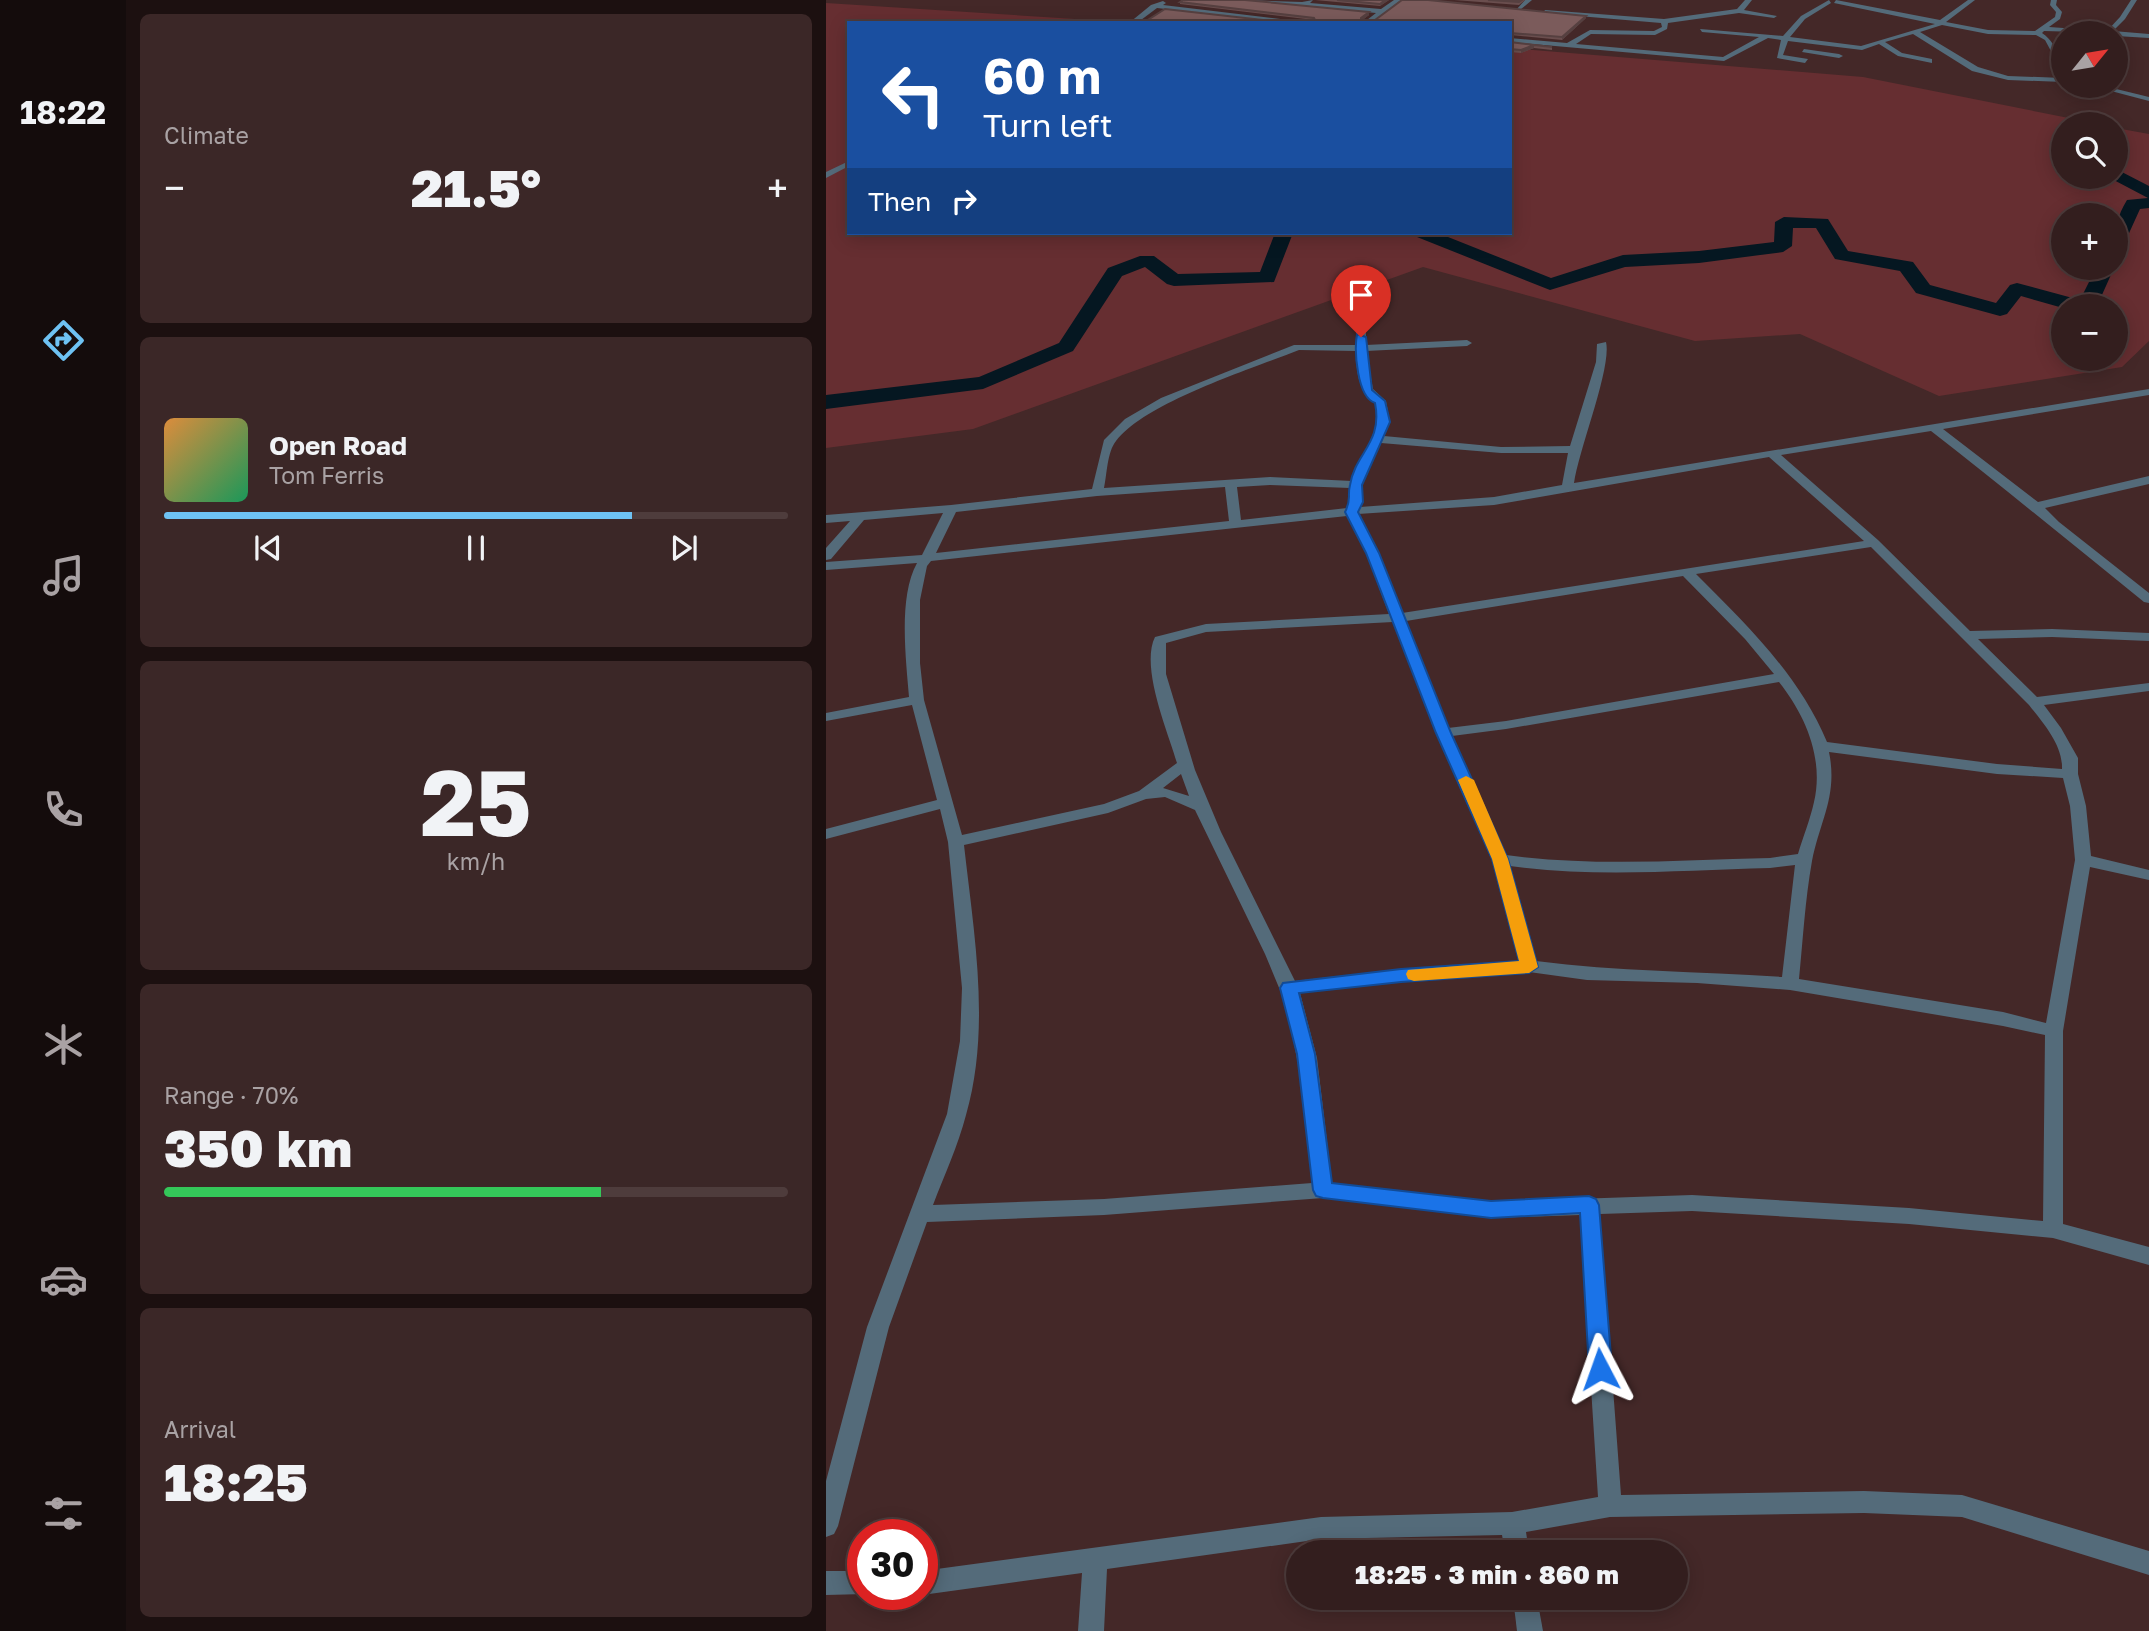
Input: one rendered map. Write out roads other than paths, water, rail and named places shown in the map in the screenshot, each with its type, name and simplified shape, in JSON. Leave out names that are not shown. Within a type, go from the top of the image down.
[{"type":"street","points":[[1135,21],[1153,6],[1171,0]]},
{"type":"street","points":[[1248,0],[1306,2],[1381,11]]},
{"type":"street","points":[[1368,21],[1398,0]]},
{"type":"street","points":[[1518,9],[1529,0]]},
{"type":"street","points":[[1739,11],[1749,0]]},
{"type":"street","points":[[1810,0],[1836,1],[1997,33],[2051,31]]},
{"type":"street","points":[[1702,30],[1862,48],[1942,23],[1972,0]]},
{"type":"street","points":[[2040,31],[2058,18],[2059,12],[2053,5],[2054,0]]},
{"type":"street","points":[[2121,21],[2134,0]]},
{"type":"street","points":[[1805,61],[1779,57],[1783,38],[1793,25],[1836,1]]},
{"type":"street","points":[[1153,6],[1293,21]]},
{"type":"street","points":[[1504,8],[1527,10]]},
{"type":"street","points":[[1536,12],[1664,21],[1739,11],[1774,16]]},
{"type":"street","points":[[1567,46],[1590,32],[1655,33],[1665,28],[1664,21]]},
{"type":"street","points":[[2040,31],[2051,45]]},
{"type":"street","points":[[1640,52],[1654,40],[1655,33]]},
{"type":"street","points":[[1916,33],[1975,69],[2008,78],[2051,80]]},
{"type":"street","points":[[2128,34],[2149,36]]},
{"type":"street","points":[[1512,40],[1724,59],[1767,36]]},
{"type":"street","points":[[1881,42],[1900,55],[1929,61]]},
{"type":"street","points":[[1781,47],[1839,56]]},
{"type":"street","points":[[2128,94],[2145,98],[2149,92]]},
{"type":"street","points":[[826,175],[847,164]]},
{"type":"street","points":[[1351,512],[1357,502],[1356,485],[1379,439],[1384,422],[1380,401],[1373,399],[1366,391],[1361,326]]},
{"type":"street","points":[[1097,492],[1108,442],[1129,421],[1158,403],[1298,346],[1363,348],[1467,343]]},
{"type":"street","points":[[1568,487],[1601,362],[1602,344]]},
{"type":"street","points":[[1397,346],[1409,347],[1416,351],[1416,356]]},
{"type":"street","points":[[826,566],[926,558],[1351,512],[1494,501],[2149,392]]},
{"type":"street","points":[[1932,426],[2036,506],[2055,525],[2149,599]]},
{"type":"street","points":[[1379,439],[1502,450],[1576,450]]},
{"type":"street","points":[[1772,453],[1874,543],[2034,702],[2054,728],[2070,758],[2083,860],[2054,1031],[2053,1230]]},
{"type":"street","points":[[2036,506],[2149,480]]},
{"type":"street","points":[[826,519],[950,509],[1097,492],[1270,481],[1356,485]]},
{"type":"street","points":[[1231,484],[1235,524]]},
{"type":"street","points":[[826,1526],[878,1327],[957,1114],[969,1041],[971,988],[957,842],[917,700],[911,636],[919,575],[950,509]]},
{"type":"street","points":[[1351,512],[1373,553],[1443,733],[1500,859],[1529,967]]},
{"type":"street","points":[[826,556],[859,518]]},
{"type":"street","points":[[1323,1190],[1306,1054],[1289,988],[1200,806],[1164,694],[1156,647],[1160,640],[1206,628],[1398,618],[1874,543]]},
{"type":"street","points":[[1686,571],[1762,651],[1805,707],[1815,725],[1821,746],[1825,768],[1823,809],[1805,858],[1790,984]]},
{"type":"street","points":[[1967,635],[2052,633],[2149,637]]},
{"type":"street","points":[[1443,733],[1506,725],[1782,677]]},
{"type":"street","points":[[2034,702],[2149,687]]},
{"type":"street","points":[[826,717],[917,700]]},
{"type":"street","points":[[1821,746],[1997,769],[2070,774]]},
{"type":"street","points":[[957,842],[1069,819],[1108,808],[1144,794],[1185,764]]},
{"type":"street","points":[[1144,794],[1167,792],[1200,806]]},
{"type":"street","points":[[826,834],[947,802]]},
{"type":"street","points":[[1500,859],[1557,867],[1588,867],[1770,863],[1805,858]]},
{"type":"street","points":[[2083,860],[2149,875]]},
{"type":"street","points":[[1289,988],[1401,975],[1529,967],[1587,974],[1697,977],[1790,984],[2003,1019],[2054,1031]]},
{"type":"street","points":[[921,1214],[1104,1207],[1323,1190],[1491,1210],[1692,1203],[1909,1216],[2053,1230],[2149,1256]]},
{"type":"street","points":[[1589,1205],[1610,1506]]},
{"type":"street","points":[[938,1581],[1321,1528],[1512,1523],[1610,1506],[1864,1502],[1962,1507],[2149,1563]]},
{"type":"street","points":[[1512,1523],[1515,1540]]},
{"type":"street","points":[[1091,1631],[1095,1558]]},
{"type":"street","points":[[826,1583],[847,1583]]},
{"type":"street","points":[[1526,1610],[1530,1631]]},
{"type":"waterway","points":[[2128,181],[2149,193]]},
{"type":"waterway","points":[[2128,215],[2133,204],[2149,203]]},
{"type":"waterway","points":[[1428,235],[1550,284],[1623,261],[1699,257],[1783,246],[1784,222],[1822,223],[1842,255],[1906,266],[1923,289],[2000,310],[2017,289],[2051,298]]},
{"type":"waterway","points":[[826,402],[983,383],[1066,347],[1115,272],[1147,260],[1174,280],[1267,278],[1283,235]]},
{"type":"waterway","points":[[2093,294],[2099,280]]}]
